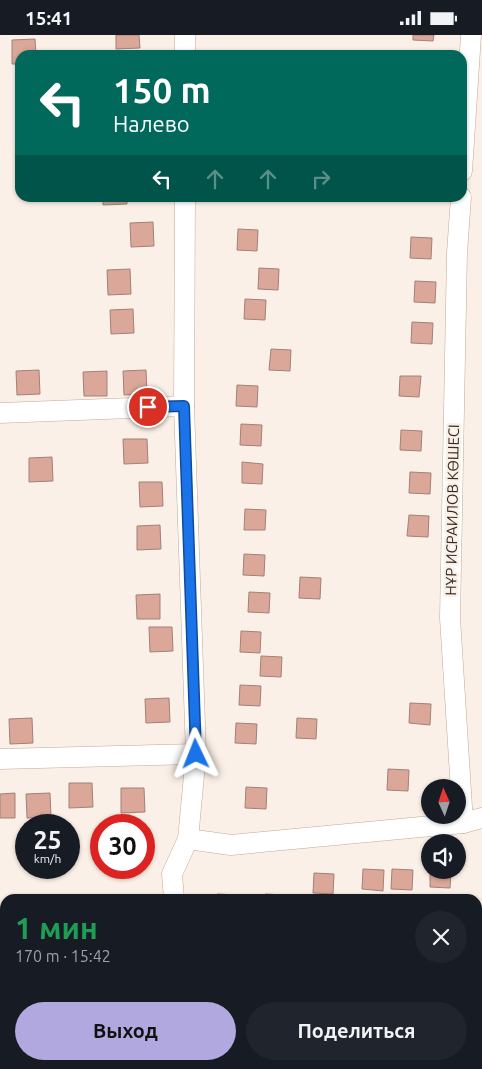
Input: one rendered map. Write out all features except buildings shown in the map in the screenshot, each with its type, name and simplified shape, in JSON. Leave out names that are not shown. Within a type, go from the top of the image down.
[{"type":"street","points":[[185,35],[185,50]]},
{"type":"street","points":[[467,95],[471,35]]},
{"type":"street","points":[[174,894],[172,874],[188,839],[196,754],[184,406],[184,202]]},
{"type":"street","name":"НҰР ИСРАИЛОВ КӨШЕСІ","points":[[461,202],[457,253],[450,618],[472,820]]},
{"type":"street","points":[[0,413],[184,406]]},
{"type":"street","points":[[0,759],[196,754]]},
{"type":"street","points":[[188,839],[231,845],[472,820]]},
{"type":"route","points":[[148,407],[184,406],[196,754]]}]
